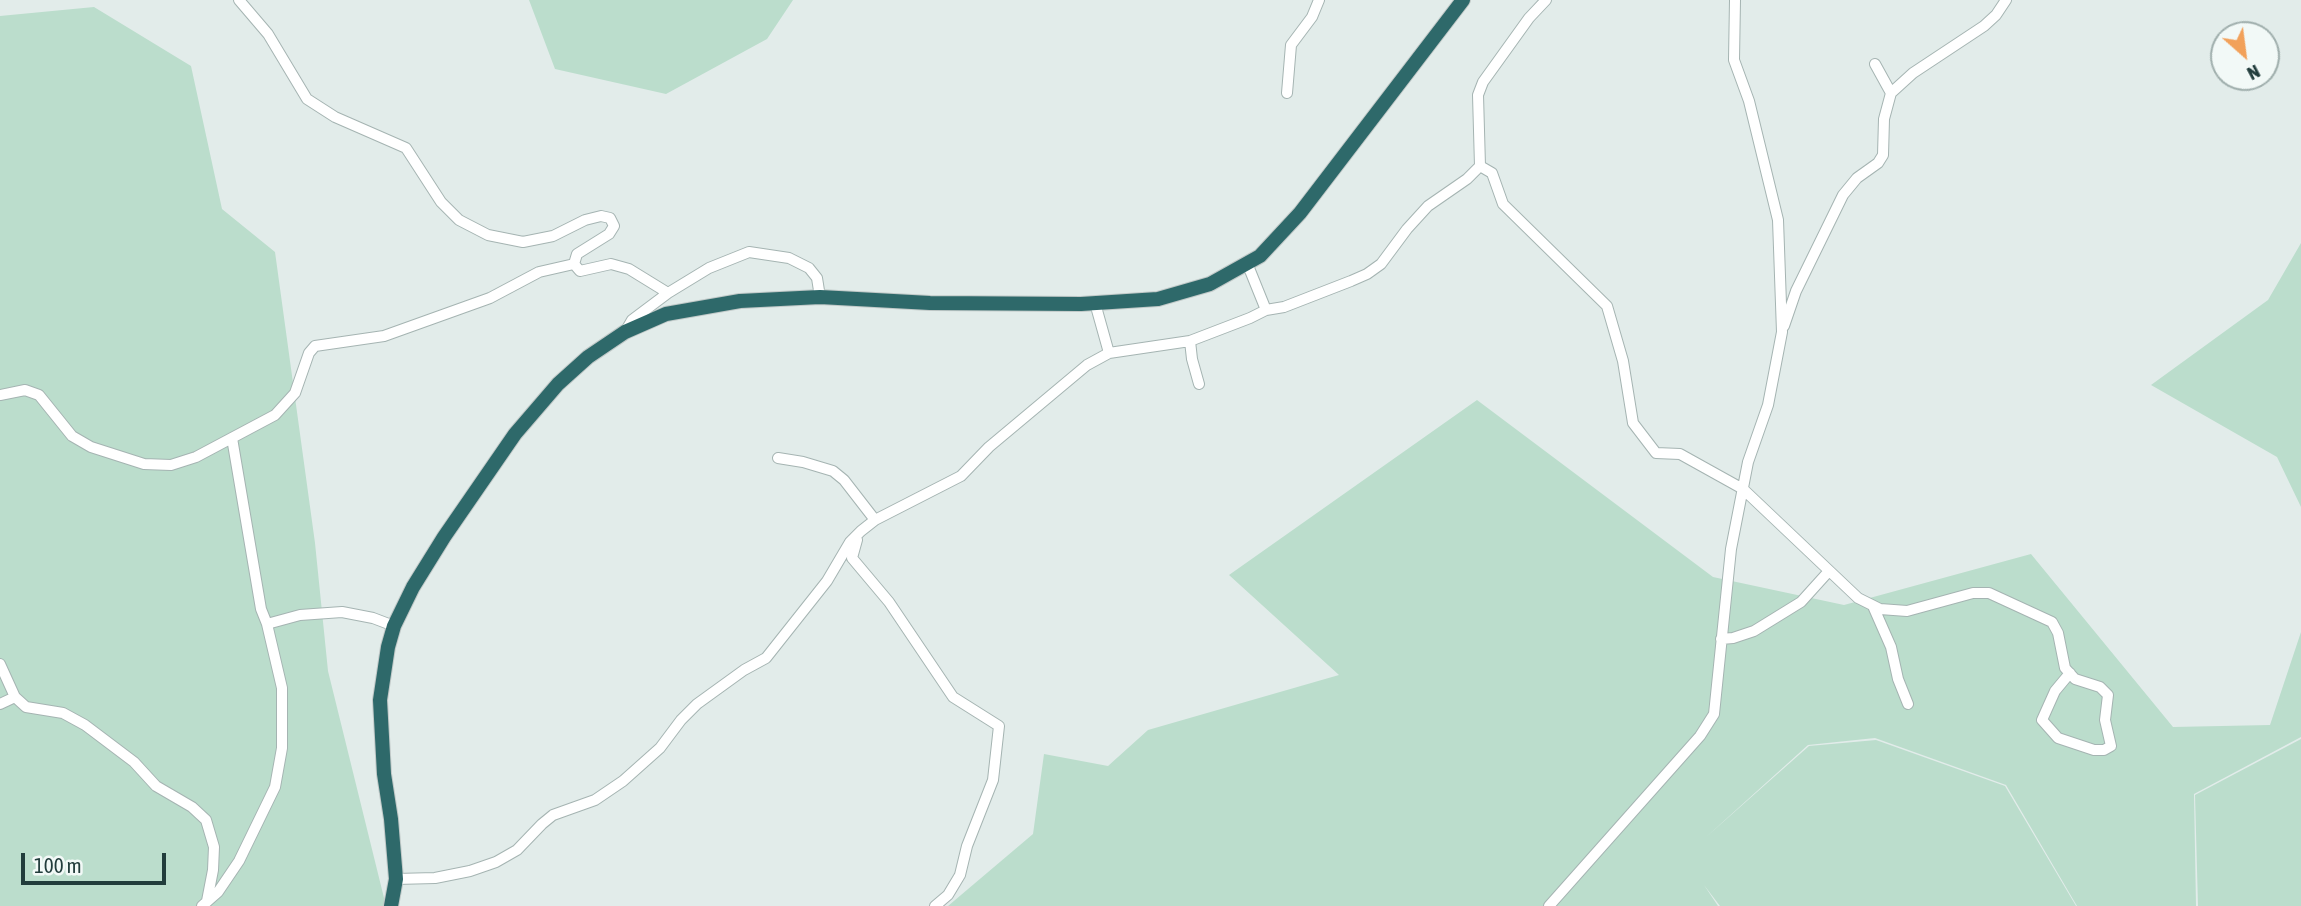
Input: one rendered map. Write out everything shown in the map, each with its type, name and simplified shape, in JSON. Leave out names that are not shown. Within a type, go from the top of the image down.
[{"type":"highway","points":[[391,906],[396,879],[380,734],[380,700],[387,648],[394,626],[444,537],[515,434],[558,384],[588,357],[625,332],[666,314],[740,300],[820,297],[930,303],[1095,303],[1158,299],[1210,284],[1260,256],[1300,213],[1463,0]]},
{"type":"street","points":[[239,0],[268,34],[307,99],[335,117],[407,148],[441,201],[459,220],[488,235],[523,242],[553,236],[585,220],[601,216],[610,218],[614,226],[609,234],[577,254],[573,264]]},
{"type":"street","points":[[1287,93],[1291,45],[1312,16],[1319,0]]},
{"type":"street","points":[[396,879],[435,878],[470,871],[496,862],[517,849],[541,824],[554,815],[595,800],[623,781],[660,748],[697,704],[744,670],[766,658],[827,582],[850,542],[861,531],[875,520],[961,476],[989,447],[1087,365],[1109,353],[1190,341],[1367,274],[1381,264],[1428,206],[1468,179],[1480,166],[1478,95],[1483,82],[1529,18],[1546,0]]},
{"type":"street","points":[[1735,0],[1734,60],[1749,102],[1778,220],[1782,332]]},
{"type":"street","points":[[1549,906],[1699,736],[1714,715],[1731,549],[1748,462],[1768,405],[1782,332],[1796,291],[1843,195],[1857,178],[1878,163],[1883,155],[1884,119],[1891,93],[1913,73],[1984,26],[2006,0]]},
{"type":"street","points":[[1875,64],[1891,93]]},
{"type":"street","points":[[1480,166],[1492,173],[1503,204],[1607,306],[1623,361],[1633,423],[1656,453],[1680,454],[1743,489],[1857,598],[1880,609],[1907,611],[1973,593],[1989,593],[2052,622],[2058,633],[2066,668],[2075,679],[2100,687],[2108,695],[2105,720],[2111,746],[2104,750],[2094,750],[2059,738],[2042,720],[2055,691],[2070,673]]},
{"type":"street","points":[[625,332],[632,320],[668,293],[709,268],[749,252],[789,258],[809,268],[817,278],[820,297]]},
{"type":"street","points":[[1247,263],[1266,310]]},
{"type":"street","points":[[573,264],[580,271],[611,264],[629,269],[668,293]]},
{"type":"street","points":[[0,395],[24,390],[39,395],[72,436],[91,447],[144,464],[171,465],[196,457],[275,415],[295,393],[309,353],[315,346],[384,336],[490,298],[540,272],[573,264]]},
{"type":"street","points":[[1095,303],[1109,353]]},
{"type":"street","points":[[1190,341],[1199,384]]},
{"type":"street","points":[[205,904],[218,892],[239,861],[275,788],[282,748],[282,688],[261,609],[232,438]]},
{"type":"street","points":[[778,458],[833,471],[844,480],[875,520]]},
{"type":"street","points":[[861,531],[852,555],[855,563],[889,602],[953,697],[999,726],[993,780],[967,846],[960,875],[948,895],[935,906]]},
{"type":"street","points":[[1721,639],[1754,631],[1801,602],[1829,571]]},
{"type":"street","points":[[1873,606],[1891,647],[1898,679],[1908,704]]},
{"type":"street","points":[[267,624],[300,615],[342,612],[373,618],[394,626]]},
{"type":"street","points":[[0,664],[15,696],[26,707],[63,713],[85,725],[134,762],[156,786],[192,807],[206,820],[214,847],[214,870],[205,904]]},
{"type":"street","points":[[0,704],[15,696]]},
{"type":"green space","points":[[529,0],[793,0],[767,39],[666,94],[555,69]]},
{"type":"green space","points":[[94,7],[191,66],[222,209],[275,252],[315,543],[328,671],[386,906],[0,906],[0,16]]},
{"type":"green space","points":[[2301,243],[2301,507],[2277,457],[2151,385],[2268,300]]},
{"type":"green space","points":[[1477,400],[1713,577],[1844,605],[2031,554],[2173,727],[2270,725],[2301,632],[2301,737],[2194,794],[2196,906],[2077,906],[2006,785],[1875,738],[1808,745],[1705,838],[1809,746],[1876,740],[2005,786],[2076,906],[1720,906],[1704,885],[1718,906],[948,906],[1033,834],[1044,754],[1108,766],[1148,730],[1339,675],[1229,575]]},
{"type":"green space","points":[[2301,739],[2301,906],[2198,906],[2195,795]]}]
